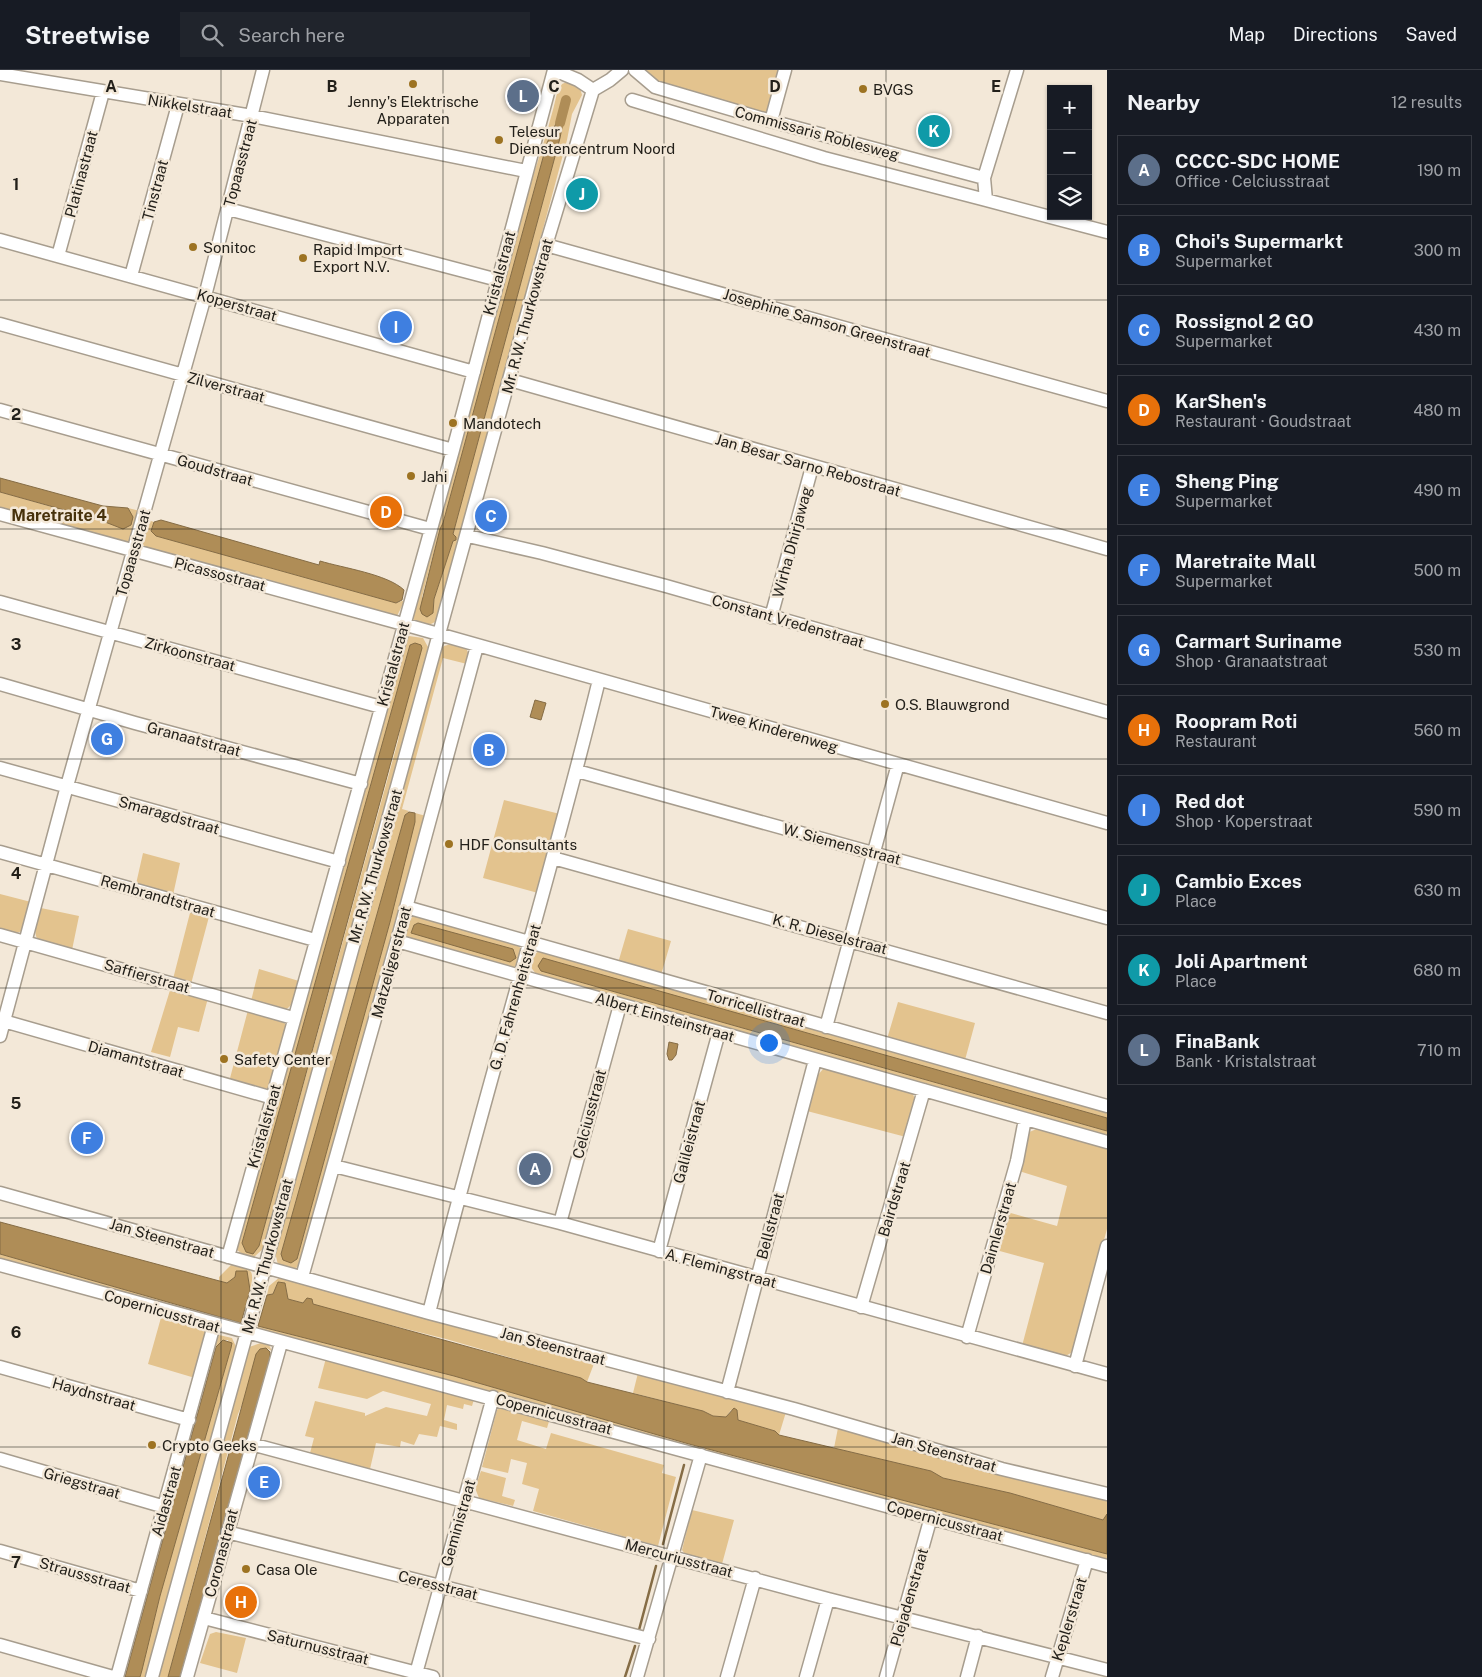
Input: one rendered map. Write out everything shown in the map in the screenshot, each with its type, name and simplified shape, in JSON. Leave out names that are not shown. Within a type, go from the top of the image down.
[{"type":"street","name":"Topaasstraat","points":[[0,1036],[2,1020],[26,942],[67,786],[205,296],[263,70]]},
{"type":"street","points":[[554,70],[578,80],[593,90],[622,70]]},
{"type":"street","name":"Kristalstraat","points":[[228,1257],[273,1098],[293,1018],[453,450],[554,70]]},
{"type":"street","name":"Commissaris Roblesweg","points":[[635,70],[655,87],[771,121],[984,178]]},
{"type":"street","points":[[771,121],[785,70]]},
{"type":"street","points":[[986,200],[984,178],[1018,70]]},
{"type":"street","name":"Nikkelstraat","points":[[0,74],[252,116],[526,171]]},
{"type":"street","name":"Mr. R.W. Thurkowstraat","points":[[152,1677],[263,1268],[468,536],[546,245],[593,90]]},
{"type":"street","name":"Platinastraat","points":[[58,256],[103,92]]},
{"type":"street","name":"Commissaris Roblesweg","points":[[632,100],[824,158],[1107,232]]},
{"type":"street","name":"Tinstraat","points":[[132,276],[178,105]]},
{"type":"street","points":[[228,209],[498,280]]},
{"type":"street","name":"Koperstraat","points":[[0,240],[474,372]]},
{"type":"street","name":"Josephine Samson Greenstraat","points":[[546,245],[1107,401]]},
{"type":"street","name":"Zilverstraat","points":[[0,324],[453,450]]},
{"type":"street","name":"Jan Besar Sarno Rebostraat","points":[[510,380],[1107,549]]},
{"type":"street","name":"Goudstraat","points":[[0,410],[430,529]]},
{"type":"street","name":"Wirha Dhirjawag","points":[[771,617],[812,467]]},
{"type":"street","name":"Picassostraat","points":[[0,514],[440,635]]},
{"type":"street","name":"Constant Vredenstraat","points":[[468,536],[647,581],[1107,712]]},
{"type":"street","name":"Zirkoonstraat","points":[[0,602],[381,707]]},
{"type":"street","name":"Twee Kinderenweg","points":[[440,635],[1107,823]]},
{"type":"street","name":"Matzeligerstraat","points":[[302,1277],[397,941],[477,646]]},
{"type":"street","name":"G. D. Fahrenheitstraat","points":[[429,1313],[458,1198],[531,942],[577,771],[599,680]]},
{"type":"street","name":"Granaatstraat","points":[[0,684],[90,708],[135,724],[360,784]]},
{"type":"street","points":[[826,1027],[898,764]]},
{"type":"street","name":"Smaragdstraat","points":[[0,768],[338,862]]},
{"type":"street","name":"W. Siemensstraat","points":[[577,771],[1107,918]]},
{"type":"street","name":"Rembrandtstraat","points":[[0,852],[315,940]]},
{"type":"street","name":"K. R. Dieselstraat","points":[[553,858],[849,939],[1107,1013]]},
{"type":"street","name":"Torricellistraat","points":[[406,907],[1107,1106]]},
{"type":"street","name":"Saffierstraat","points":[[0,935],[293,1018]]},
{"type":"street","name":"Albert Einsteinstraat","points":[[397,941],[1107,1142]]},
{"type":"street","name":"Celciusstraat","points":[[560,1223],[620,1005]]},
{"type":"street","name":"Diamantstraat","points":[[2,1020],[273,1098]]},
{"type":"street","name":"Galileistraat","points":[[659,1251],[719,1032]]},
{"type":"street","name":"Bellstraat","points":[[727,1392],[815,1060]]},
{"type":"street","name":"Bairdstraat","points":[[861,1307],[924,1090]]},
{"type":"street","name":"Daimlerstraat","points":[[967,1337],[1017,1161],[1025,1119]]},
{"type":"street","name":"A. Flemingstraat","points":[[334,1166],[560,1223],[967,1337],[1107,1374]]},
{"type":"street","name":"Jan Steenstraat","points":[[0,1193],[263,1268],[727,1392],[1002,1469],[1106,1492]]},
{"type":"street","points":[[1075,1366],[1107,1246]]},
{"type":"street","name":"Copernicusstraat","points":[[0,1266],[214,1325],[247,1331],[281,1343],[493,1397],[1107,1566]]},
{"type":"street","name":"Aidastraat","points":[[117,1677],[214,1325]]},
{"type":"street","name":"Coronastraat","points":[[187,1677],[251,1444],[281,1343]]},
{"type":"street","name":"Haydnstraat","points":[[0,1367],[189,1420]]},
{"type":"street","name":"Geministraat","points":[[415,1675],[493,1397]]},
{"type":"street","name":"Mercuriusstraat","points":[[251,1444],[828,1599],[903,1616],[1107,1670]]},
{"type":"street","points":[[637,1677],[701,1455]]},
{"type":"street","name":"Griegstraat","points":[[0,1459],[164,1507]]},
{"type":"street","name":"Plejadenstraat","points":[[886,1677],[931,1517]]},
{"type":"street","name":"Ceresstraat","points":[[227,1532],[649,1639]]},
{"type":"street","name":"Straussstraat","points":[[0,1551],[141,1592]]},
{"type":"street","name":"Keplerstraat","points":[[1052,1677],[1087,1560]]},
{"type":"street","points":[[727,1677],[755,1578]]},
{"type":"street","points":[[806,1677],[828,1599]]},
{"type":"street","name":"Saturnusstraat","points":[[204,1618],[415,1675],[433,1677]]},
{"type":"street","points":[[967,1677],[978,1636]]},
{"type":"street","points":[[0,1645],[112,1677]]},
{"type":"shaded area","points":[[644,70],[781,70],[767,116],[663,85]]},
{"type":"shaded area","points":[[569,81],[580,88],[582,95],[572,114],[567,140],[437,621],[427,626],[415,623],[411,613],[519,219],[558,89],[562,84]],"holes":[[[561,110],[565,112],[560,138],[453,534],[456,540],[453,541],[434,599],[433,613],[422,597],[547,143]]]},
{"type":"shaded area","points":[[562,110],[565,112],[560,138],[453,534],[456,540],[453,541],[434,599],[433,613],[427,617],[422,614],[420,609],[440,529],[547,143]]},
{"type":"shaded area","points":[[0,478],[103,506],[128,508],[133,517],[131,525],[123,529],[100,520],[0,492]]},
{"type":"shaded area","points":[[0,492],[111,524],[131,513],[128,508],[140,511],[131,541],[126,543],[0,508]]},
{"type":"shaded area","points":[[148,520],[154,522],[151,531],[156,536],[396,603],[405,600],[397,616],[392,616],[147,549],[142,544]]},
{"type":"shaded area","points":[[161,520],[319,565],[320,561],[364,572],[396,584],[404,590],[402,600],[396,603],[156,536],[151,531],[154,522]]},
{"type":"shaded area","points":[[409,636],[423,638],[428,647],[404,743],[264,1248],[254,1257],[245,1256],[237,1250],[237,1244],[405,640]],"holes":[[[415,643],[398,741],[259,1246],[242,1243],[410,645]]]},
{"type":"shaded area","points":[[415,643],[421,645],[422,648],[259,1246],[253,1254],[246,1252],[242,1243],[410,645]]},
{"type":"shaded area","points":[[451,644],[466,648],[469,655],[467,664],[443,658],[402,809],[409,811],[405,815],[281,1254],[297,1259],[390,922],[415,813],[426,816],[302,1263],[294,1269],[288,1268],[278,1265],[275,1252],[440,651],[444,646]]},
{"type":"shaded area","points":[[535,700],[546,703],[541,720],[530,717]]},
{"type":"shaded area","points":[[504,800],[560,814],[538,893],[483,878]]},
{"type":"shaded area","points":[[409,812],[415,813],[415,822],[390,922],[297,1259],[291,1263],[283,1260],[281,1254],[405,815]]},
{"type":"shaded area","points":[[143,853],[180,863],[173,895],[136,884]]},
{"type":"shaded area","points":[[0,894],[31,902],[26,924],[17,933],[0,930]]},
{"type":"shaded area","points":[[41,908],[79,916],[72,950],[39,941],[35,930]]},
{"type":"shaded area","points":[[191,909],[210,913],[191,984],[173,979]]},
{"type":"shaded area","points":[[414,916],[516,943],[521,949],[521,959],[514,968],[408,939],[404,934],[408,920]]},
{"type":"shaded area","points":[[418,923],[513,949],[516,958],[510,962],[411,933],[414,925]]},
{"type":"shaded area","points":[[628,929],[671,941],[661,975],[618,963]]},
{"type":"shaded area","points":[[539,951],[1107,1111],[1107,1118],[855,1048],[541,971],[1107,1131],[1107,1136],[536,974],[530,966],[535,954]]},
{"type":"shaded area","points":[[543,958],[1107,1118],[1107,1131],[541,971],[538,966]]},
{"type":"shaded area","points":[[259,969],[299,981],[291,1006],[284,1010],[251,1001]]},
{"type":"shaded area","points":[[171,987],[208,998],[199,1032],[178,1027],[170,1057],[151,1052]]},
{"type":"shaded area","points":[[898,1002],[975,1023],[965,1060],[887,1039]]},
{"type":"shaded area","points":[[248,1010],[283,1020],[287,1028],[271,1086],[266,1089],[229,1082]]},
{"type":"shaded area","points":[[669,1042],[678,1044],[676,1055],[672,1060],[669,1060],[667,1054]]},
{"type":"shaded area","points":[[824,1068],[911,1090],[915,1099],[906,1137],[807,1111],[817,1076]]},
{"type":"shaded area","points":[[1039,1128],[1107,1146],[1107,1229],[1074,1351],[1064,1357],[1022,1346],[1044,1263],[996,1250],[1007,1212],[1057,1226],[1067,1186],[1019,1171],[1027,1133]]},
{"type":"shaded area","points":[[0,1222],[227,1283],[235,1277],[236,1271],[247,1271],[250,1290],[241,1323],[0,1254]]},
{"type":"shaded area","points":[[0,1254],[241,1323],[240,1327],[0,1260]]},
{"type":"shaded area","points":[[233,1263],[248,1269],[252,1274],[250,1290],[248,1284],[235,1277],[228,1283],[219,1281],[219,1277]]},
{"type":"shaded area","points":[[280,1277],[595,1361],[587,1382],[581,1378],[446,1339],[288,1299],[285,1283],[278,1282],[273,1294],[267,1295],[269,1286]]},
{"type":"shaded area","points":[[278,1282],[285,1283],[288,1299],[303,1303],[307,1298],[312,1299],[313,1304],[581,1378],[587,1382],[703,1411],[713,1416],[726,1417],[734,1408],[737,1410],[738,1420],[775,1431],[779,1435],[931,1471],[943,1478],[1010,1493],[1103,1520],[1107,1514],[1107,1554],[689,1444],[454,1376],[258,1326],[267,1295],[273,1294]]},
{"type":"shaded area","points":[[162,1314],[202,1326],[207,1334],[195,1378],[148,1364]]},
{"type":"shaded area","points":[[258,1326],[454,1376],[689,1444],[1107,1554],[1107,1561],[256,1331]]},
{"type":"shaded area","points":[[219,1335],[232,1338],[237,1349],[148,1677],[140,1677],[160,1596],[231,1348],[228,1340],[223,1340],[214,1347]]},
{"type":"shaded area","points":[[223,1340],[232,1343],[231,1348],[160,1596],[140,1677],[125,1677],[216,1347]]},
{"type":"shaded area","points":[[261,1343],[269,1345],[272,1351],[266,1348],[238,1414],[168,1677],[157,1677],[249,1347]]},
{"type":"shaded area","points":[[266,1348],[270,1352],[270,1358],[180,1677],[168,1677],[256,1354],[260,1349]]},
{"type":"shaded area","points":[[326,1358],[475,1396],[472,1406],[464,1404],[463,1409],[447,1405],[444,1420],[457,1424],[457,1430],[440,1426],[437,1437],[419,1434],[414,1445],[401,1441],[400,1447],[376,1443],[370,1469],[310,1453],[314,1438],[305,1436],[315,1401],[365,1413],[365,1416],[386,1407],[427,1416],[431,1404],[383,1391],[367,1399],[318,1388]]},
{"type":"shaded area","points":[[638,1373],[786,1412],[779,1435],[775,1431],[738,1420],[737,1410],[731,1410],[726,1417],[713,1416],[703,1411],[633,1393]]},
{"type":"shaded area","points":[[503,1406],[550,1418],[547,1428],[522,1421],[517,1440],[546,1449],[551,1433],[664,1465],[662,1473],[676,1477],[658,1546],[533,1511],[539,1489],[522,1484],[527,1463],[511,1459],[508,1473],[482,1467],[497,1410]]},
{"type":"shaded area","points":[[838,1428],[1107,1499],[1107,1514],[1103,1520],[1010,1493],[943,1478],[931,1471],[834,1448]]},
{"type":"shaded area","points":[[481,1471],[506,1478],[502,1496],[515,1500],[513,1506],[479,1498],[475,1488]]},
{"type":"shaded area","points":[[692,1510],[734,1520],[722,1564],[685,1554],[682,1550]]},
{"type":"shaded area","points":[[216,1632],[246,1638],[237,1673],[200,1663],[210,1634]]},
{"type":"waterway","points":[[560,123],[566,100]]},
{"type":"waterway","points":[[663,1544],[684,1465]]},
{"type":"waterway","points":[[639,1630],[656,1566]]},
{"type":"waterway","points":[[625,1677],[635,1646]]},
{"type":"place","name":"Jenny's Elektrische Apparaten","points":[[413,84]]},
{"type":"place","name":"BVGS","points":[[863,89]]},
{"type":"place","name":"FinaBank","points":[[523,96]]},
{"type":"place","name":"Joli Apartment","points":[[934,131]]},
{"type":"place","name":"Telesur Dienstencentrum Noord","points":[[499,140]]},
{"type":"place","name":"Cambio Exces","points":[[582,194]]},
{"type":"place","name":"Sonitoc","points":[[193,247]]},
{"type":"place","name":"Rapid Import Export N.V.","points":[[303,258]]},
{"type":"place","name":"Red dot","points":[[396,327]]},
{"type":"place","name":"Mandotech","points":[[453,423]]},
{"type":"place","name":"Jahi","points":[[411,476]]},
{"type":"place","name":"KarShen's","points":[[386,512]]},
{"type":"place","name":"Rossignol 2 GO","points":[[491,516]]},
{"type":"place","name":"O.S. Blauwgrond","points":[[885,704]]},
{"type":"place","name":"Carmart Suriname","points":[[107,739]]},
{"type":"place","name":"Choi's Supermarkt","points":[[489,750]]},
{"type":"place","name":"HDF Consultants","points":[[449,844]]},
{"type":"place","name":"Safety Center","points":[[224,1059]]},
{"type":"place","name":"Maretraite Mall","points":[[87,1138]]},
{"type":"place","name":"CCCC-SDC HOME","points":[[535,1169]]},
{"type":"place","name":"Crypto Geeks","points":[[152,1445]]},
{"type":"place","name":"Sheng Ping","points":[[264,1482]]},
{"type":"place","name":"Casa Ole","points":[[246,1569]]},
{"type":"place","name":"Roopram Roti","points":[[241,1602]]},
{"type":"district","name":"Maretraite 4","points":[[59,515]]}]
